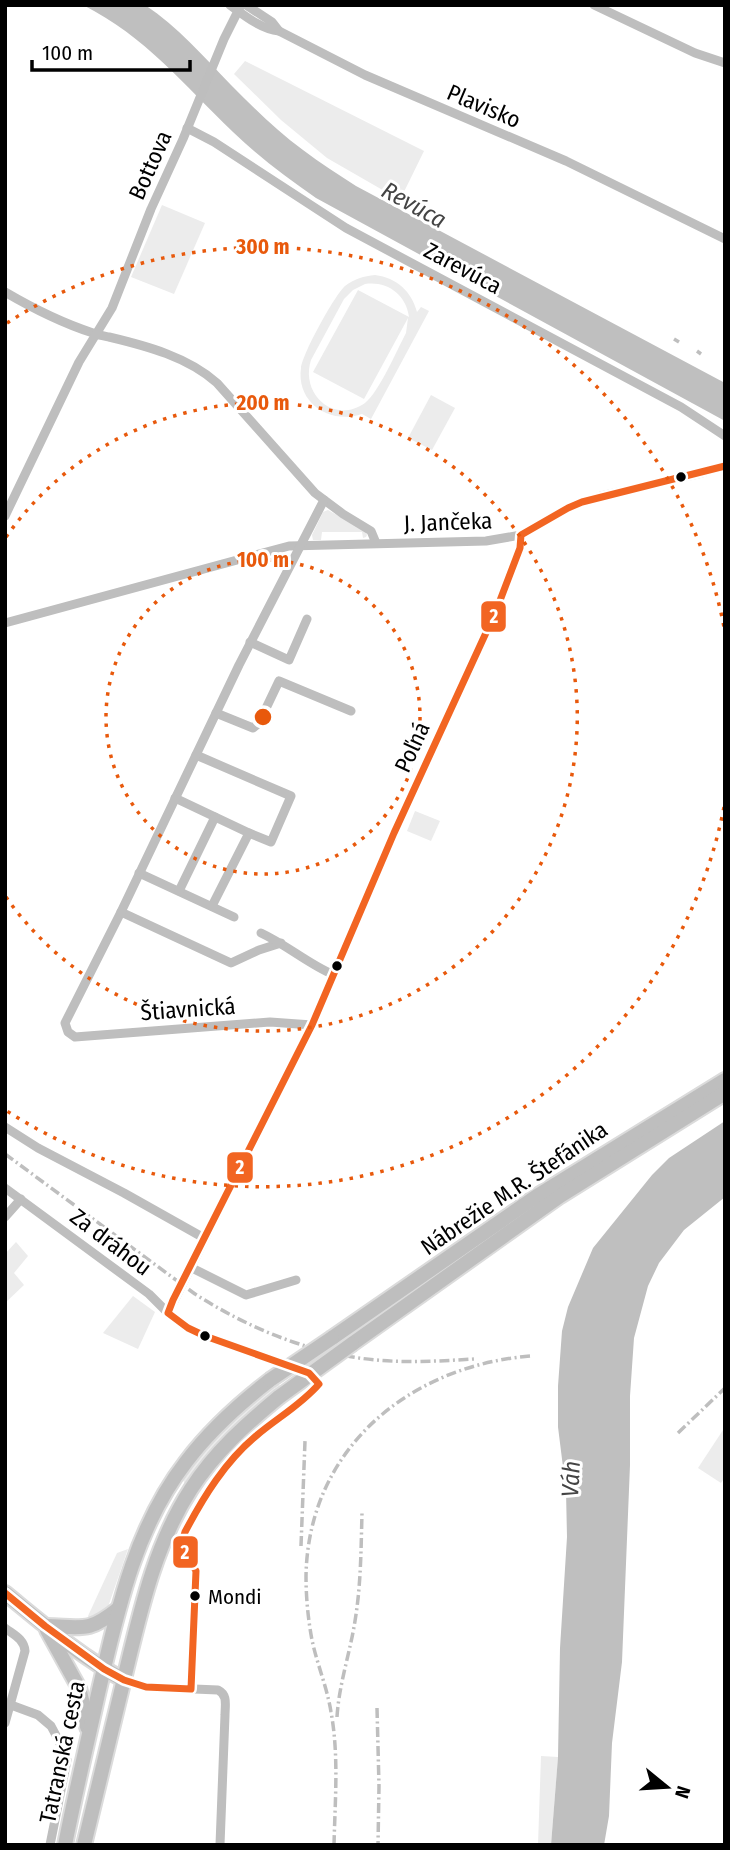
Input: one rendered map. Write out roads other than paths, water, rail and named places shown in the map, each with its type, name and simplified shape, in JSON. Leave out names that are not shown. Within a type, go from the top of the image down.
[{"type":"main road","name":"Nábrežie M.R. Štefánika","points":[[270,1380],[537,1196],[725,1080]]},
{"type":"main road","name":"Nábrežie M.R. Štefánika","points":[[279,1396],[550,1203],[725,1093]]},
{"type":"main road","name":"Tatranská cesta","points":[[65,1845],[118,1609],[136,1554],[156,1512],[193,1454],[225,1418],[270,1380]]},
{"type":"main road","name":"Tatranská cesta","points":[[84,1845],[136,1629],[166,1534],[181,1504],[205,1468],[251,1419],[279,1396]]},
{"type":"main road","points":[[5,1593],[45,1626],[104,1669],[124,1680]]},
{"type":"main road","points":[[45,1626],[87,1628],[103,1621],[118,1609]]},
{"type":"main road","points":[[45,1626],[79,1688],[88,1737]]},
{"type":"street","points":[[594,5],[695,53],[725,63]]},
{"type":"street","name":"Plavisko","points":[[239,7],[272,22],[279,31],[365,75],[566,161],[725,239]]},
{"type":"street","name":"Bottova","points":[[5,516],[13,490],[79,362],[112,308],[151,209],[239,7]]},
{"type":"street","name":"Zarevúca","points":[[187,128],[214,142],[346,228],[681,407],[725,436]]},
{"type":"street","points":[[5,292],[42,314],[96,334],[173,356],[209,376],[315,493],[371,531],[376,544]]},
{"type":"street","points":[[521,535],[568,508],[601,496],[725,466]]},
{"type":"street","points":[[281,943],[231,963],[121,912],[250,642],[324,500]]},
{"type":"street","name":"J. Jančeka","points":[[5,623],[275,549],[486,541],[521,535]]},
{"type":"street","name":"Poľná","points":[[168,1313],[312,1025],[417,781],[496,611],[520,548],[521,535]]},
{"type":"street","points":[[250,642],[289,660],[307,619]]},
{"type":"street","points":[[216,713],[253,728],[260,723],[279,681],[351,711]]},
{"type":"street","points":[[175,798],[271,842],[291,796],[195,755]]},
{"type":"street","points":[[178,891],[215,817]]},
{"type":"street","points":[[212,906],[249,833]]},
{"type":"street","points":[[139,873],[234,917]]},
{"type":"street","name":"Štiavnická","points":[[121,912],[68,1014],[65,1023],[71,1035],[79,1037],[270,1022],[312,1025]]},
{"type":"street","points":[[261,933],[334,975]]},
{"type":"street","points":[[5,1127],[38,1148],[204,1238]]},
{"type":"street","name":"Za dráhou","points":[[5,1188],[149,1294],[188,1328],[309,1373],[319,1384],[309,1397],[254,1437],[218,1476],[183,1537],[183,1547],[196,1571],[191,1689]]},
{"type":"street","points":[[5,1217],[21,1199]]},
{"type":"street","points":[[190,1267],[246,1295],[296,1280]]},
{"type":"street","points":[[5,1628],[24,1644],[25,1651],[5,1723]]},
{"type":"street","points":[[124,1680],[146,1687],[218,1690],[226,1698],[220,1845]]},
{"type":"street","points":[[10,1705],[38,1715],[51,1726],[67,1760],[50,1845]]},
{"type":"water","points":[[83,5],[145,5],[180,33],[284,135],[356,186],[725,383],[725,421],[316,198],[243,141],[145,47]]},
{"type":"water","name":"Váh","points":[[725,1121],[725,1197],[684,1230],[659,1263],[648,1286],[634,1338],[622,1662],[612,1743],[609,1816],[604,1845],[551,1845],[558,1757],[560,1648],[567,1537],[566,1491],[558,1427],[562,1331],[568,1307],[593,1248],[669,1158]]},
{"type":"railway","points":[[674,339],[679,342]]},
{"type":"railway","points":[[697,351],[701,354]]},
{"type":"railway","points":[[5,1154],[195,1294],[259,1329],[305,1346],[352,1357],[400,1361],[474,1359]]},
{"type":"railway","points":[[334,1845],[335,1745],[331,1712],[312,1640],[306,1584],[311,1530],[325,1489],[346,1453],[373,1422],[406,1397],[444,1377],[486,1363],[530,1356]]},
{"type":"railway","points":[[678,1433],[725,1388]]},
{"type":"railway","points":[[301,1546],[305,1441]]},
{"type":"railway","points":[[337,1717],[357,1608],[362,1513]]},
{"type":"railway","points":[[377,1708],[378,1845]]},
{"type":"place","name":"Mondi","points":[[195,1596]]},
{"type":"water label","name":"Revúca","points":[[414,205]]}]
